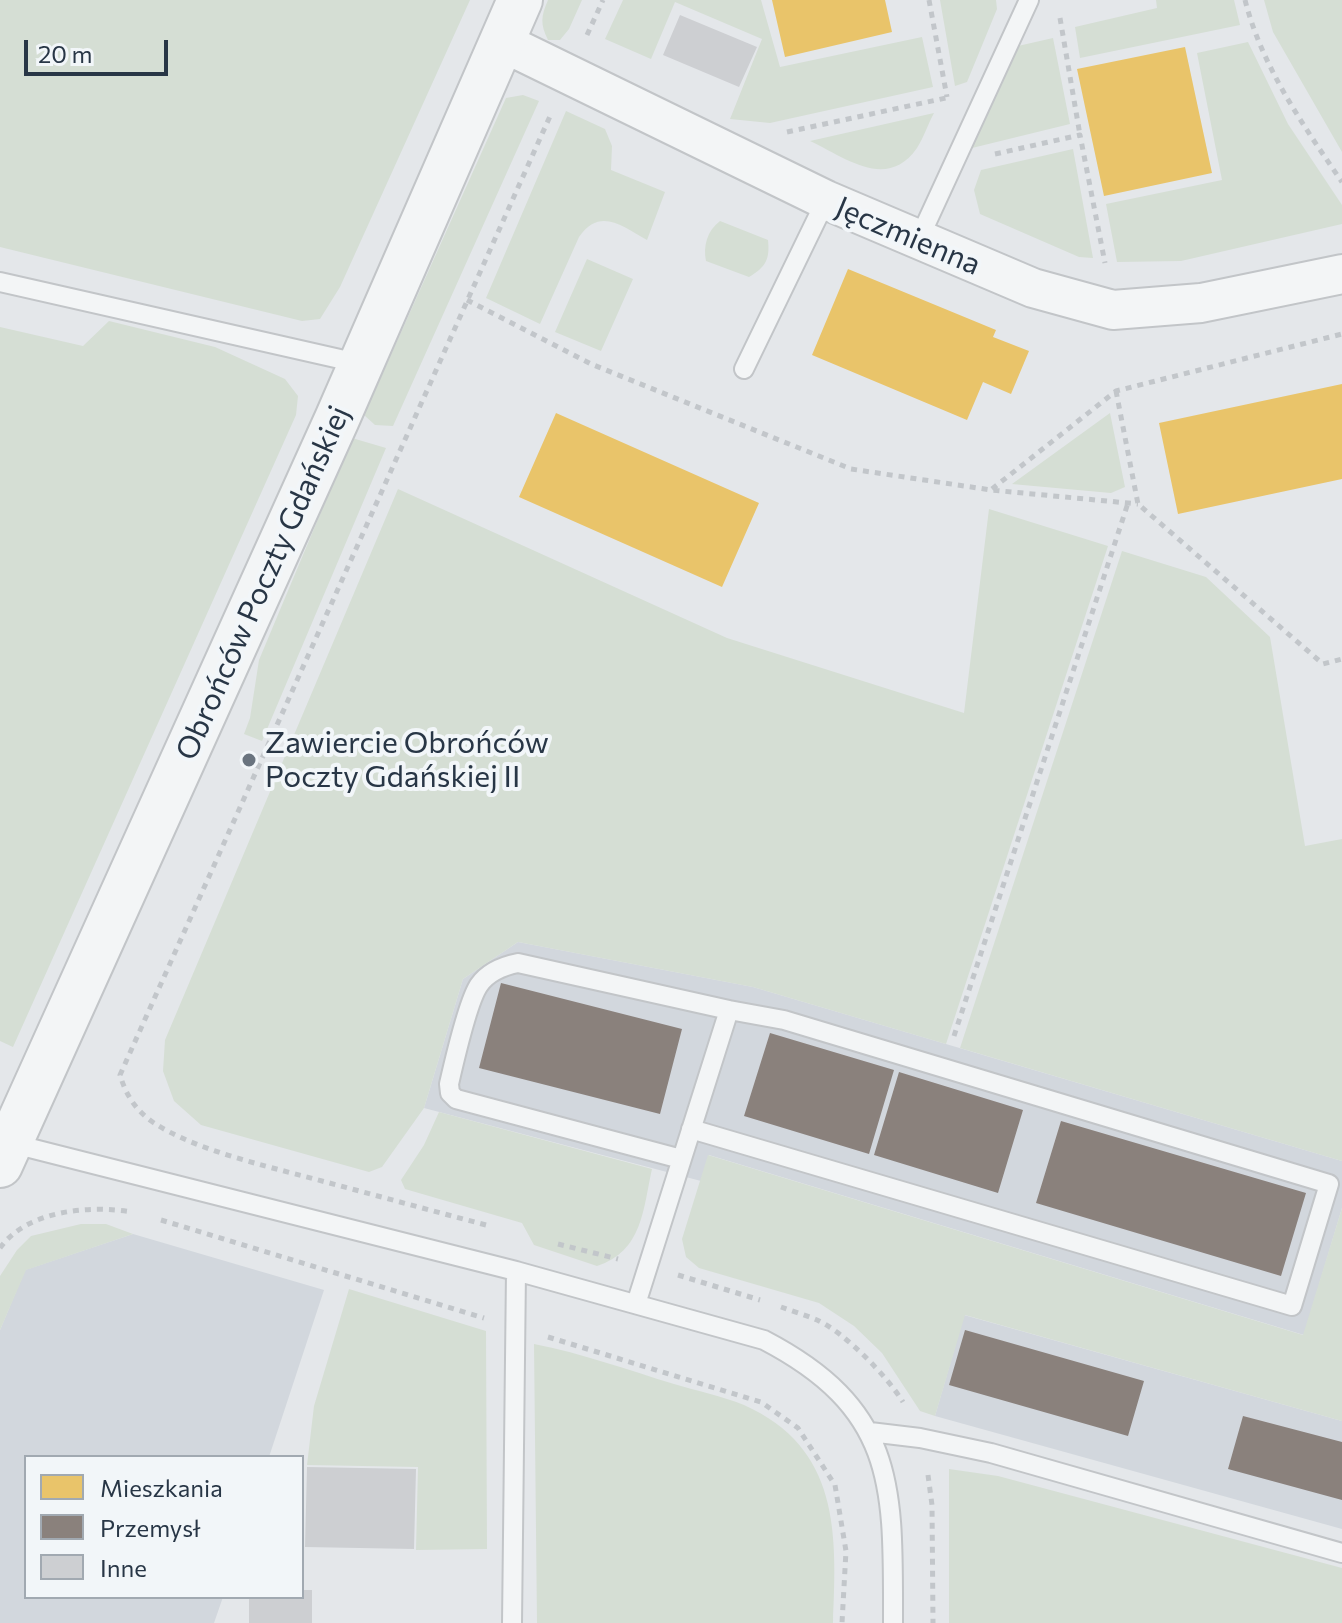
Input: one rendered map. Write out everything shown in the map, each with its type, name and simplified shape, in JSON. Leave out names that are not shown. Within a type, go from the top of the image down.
[{"type":"street","name":"Obrońców Poczty Gdańskiej","points":[[5,1154],[362,364],[520,0]]},
{"type":"street","name":"Jęczmienna","points":[[502,42],[826,200],[1033,288],[1113,310],[1201,303],[1342,274]]},
{"type":"lane","points":[[918,241],[1029,0]]},
{"type":"lane","points":[[744,369],[826,200]]},
{"type":"lane","points":[[0,282],[362,364]]},
{"type":"lane","points":[[681,1159],[456,1099],[450,1093],[449,1084],[475,993],[489,975],[518,963],[784,1020],[1329,1184],[1292,1306],[691,1129]]},
{"type":"lane","points":[[636,1304],[729,1010]]},
{"type":"lane","points":[[5,1154],[516,1271],[764,1340],[795,1356],[849,1404],[870,1432],[886,1475],[893,1523],[893,1623]]},
{"type":"lane","points":[[512,1623],[516,1271]]},
{"type":"lane","points":[[870,1432],[920,1438],[991,1453],[1342,1553]]},
{"type":"path","points":[[120,1075],[603,0]]},
{"type":"path","points":[[782,133],[948,101],[929,0]]},
{"type":"path","points":[[1245,0],[1253,33],[1296,115],[1342,182]]},
{"type":"path","points":[[1059,15],[1107,273]]},
{"type":"path","points":[[955,163],[1080,135]]},
{"type":"path","points":[[467,300],[591,364],[851,469],[991,490],[1138,504],[1323,664],[1342,659]]},
{"type":"path","points":[[991,490],[1116,391],[1342,334]]},
{"type":"path","points":[[1116,391],[1138,504]]},
{"type":"path","points":[[944,1068],[1128,503]]},
{"type":"shaded area","points":[[0,0],[470,0],[340,287],[320,319],[302,321],[0,247]]},
{"type":"shaded area","points":[[548,0],[582,0],[569,29],[560,40],[548,40],[544,29],[543,15]]},
{"type":"shaded area","points":[[623,0],[761,0],[780,67],[922,37],[933,87],[770,123],[730,119],[762,39],[675,2],[651,59],[605,39]]},
{"type":"shaded area","points":[[940,0],[996,0],[997,9],[967,82],[955,86]]},
{"type":"shaded area","points":[[1156,0],[1234,0],[1240,25],[1080,58],[1075,27],[1157,8]]},
{"type":"shaded area","points":[[1264,0],[1342,0],[1342,152],[1273,32]]},
{"type":"shaded area","points":[[1053,38],[1070,124],[972,148],[1018,46]]},
{"type":"shaded area","points":[[1248,42],[1288,124],[1342,205],[1342,224],[1181,261],[1117,262],[1106,204],[1222,180],[1197,53]]},
{"type":"shaded area","points":[[523,95],[539,101],[393,426],[375,425],[364,415],[506,98]]},
{"type":"shaded area","points":[[566,111],[605,129],[612,146],[611,170],[665,192],[647,240],[612,222],[603,221],[587,228],[579,237],[540,324],[486,298]]},
{"type":"shaded area","points":[[934,113],[917,148],[905,161],[893,167],[866,167],[810,141]]},
{"type":"shaded area","points":[[1073,149],[1093,258],[1079,257],[980,214],[974,190],[981,170]]},
{"type":"shaded area","points":[[720,221],[768,240],[766,262],[749,277],[706,261],[707,239]]},
{"type":"shaded area","points":[[587,259],[633,279],[601,351],[555,332]]},
{"type":"shaded area","points":[[109,321],[215,347],[285,379],[298,396],[296,415],[13,1047],[0,1041],[0,327],[83,346]]},
{"type":"shaded area","points":[[1110,413],[1125,487],[1111,493],[1012,484]]},
{"type":"shaded area","points":[[352,438],[386,448],[262,741],[244,734],[250,718],[259,660]]},
{"type":"shaded area","points":[[398,489],[727,638],[964,713],[989,509],[1108,546],[946,1044],[753,987],[518,942],[463,979],[424,1108],[382,1167],[369,1172],[201,1125],[174,1101],[163,1071],[165,1040]]},
{"type":"shaded area","points":[[1122,551],[1206,577],[1270,637],[1305,846],[1342,839],[1342,1161],[960,1048]]},
{"type":"shaded area","points":[[518,942],[753,987],[1342,1161],[1342,1208],[1304,1335],[709,1155],[701,1181],[424,1108],[463,979]]},
{"type":"shaded area","points":[[439,1112],[652,1169],[643,1213],[632,1239],[624,1250],[597,1266],[534,1245],[522,1223],[405,1189],[401,1180],[424,1145]]},
{"type":"shaded area","points":[[708,1155],[1303,1335],[1342,1208],[1342,1421],[965,1315],[935,1416],[920,1411],[882,1353],[854,1326],[819,1303],[699,1268],[686,1257],[682,1239]]},
{"type":"shaded area","points":[[81,1224],[106,1224],[133,1234],[26,1270],[0,1330],[0,1276],[17,1250],[31,1236]]},
{"type":"shaded area","points":[[133,1234],[324,1290],[270,1455],[24,1455],[24,1599],[222,1599],[214,1623],[0,1623],[0,1330],[25,1270]]},
{"type":"shaded area","points":[[349,1289],[486,1331],[487,1549],[416,1550],[418,1467],[307,1465],[314,1406]]},
{"type":"shaded area","points":[[964,1315],[1342,1421],[1342,1529],[935,1416]]},
{"type":"shaded area","points":[[534,1344],[736,1402],[776,1423],[799,1445],[815,1469],[826,1496],[834,1557],[833,1623],[537,1623]]},
{"type":"shaded area","points":[[949,1469],[998,1476],[1342,1568],[1342,1623],[949,1623]]},
{"type":"building: Mieszkania","points":[[772,0],[885,0],[892,32],[785,57]]},
{"type":"building: Mieszkania","points":[[1185,47],[1212,173],[1104,196],[1077,69]]},
{"type":"building: Mieszkania","points":[[848,269],[996,330],[993,337],[1029,351],[1011,394],[983,382],[967,420],[812,355]]},
{"type":"building: Mieszkania","points":[[1342,384],[1342,479],[1178,514],[1159,423]]},
{"type":"building: Mieszkania","points":[[556,413],[759,503],[722,587],[519,497]]},
{"type":"building: Przemysł","points":[[501,983],[682,1029],[660,1114],[479,1068]]},
{"type":"building: Przemysł","points":[[770,1033],[894,1070],[869,1154],[744,1116]]},
{"type":"building: Przemysł","points":[[899,1072],[1023,1110],[998,1193],[874,1155]]},
{"type":"building: Przemysł","points":[[1061,1121],[1306,1193],[1281,1276],[1036,1203]]},
{"type":"building: Przemysł","points":[[965,1330],[1144,1381],[1128,1436],[949,1385]]},
{"type":"building: Przemysł","points":[[1243,1416],[1342,1442],[1342,1500],[1228,1469]]},
{"type":"building: Inne","points":[[680,15],[757,47],[739,87],[663,55]]},
{"type":"building: Inne","points":[[307,1467],[416,1469],[414,1549],[305,1547]]},
{"type":"building: Inne","points":[[304,1590],[312,1590],[312,1623],[249,1623],[249,1599],[304,1599]]},
{"type":"place","name":"Zawiercie Obrońców Poczty Gdańskiej II","points":[[249,760]]}]
